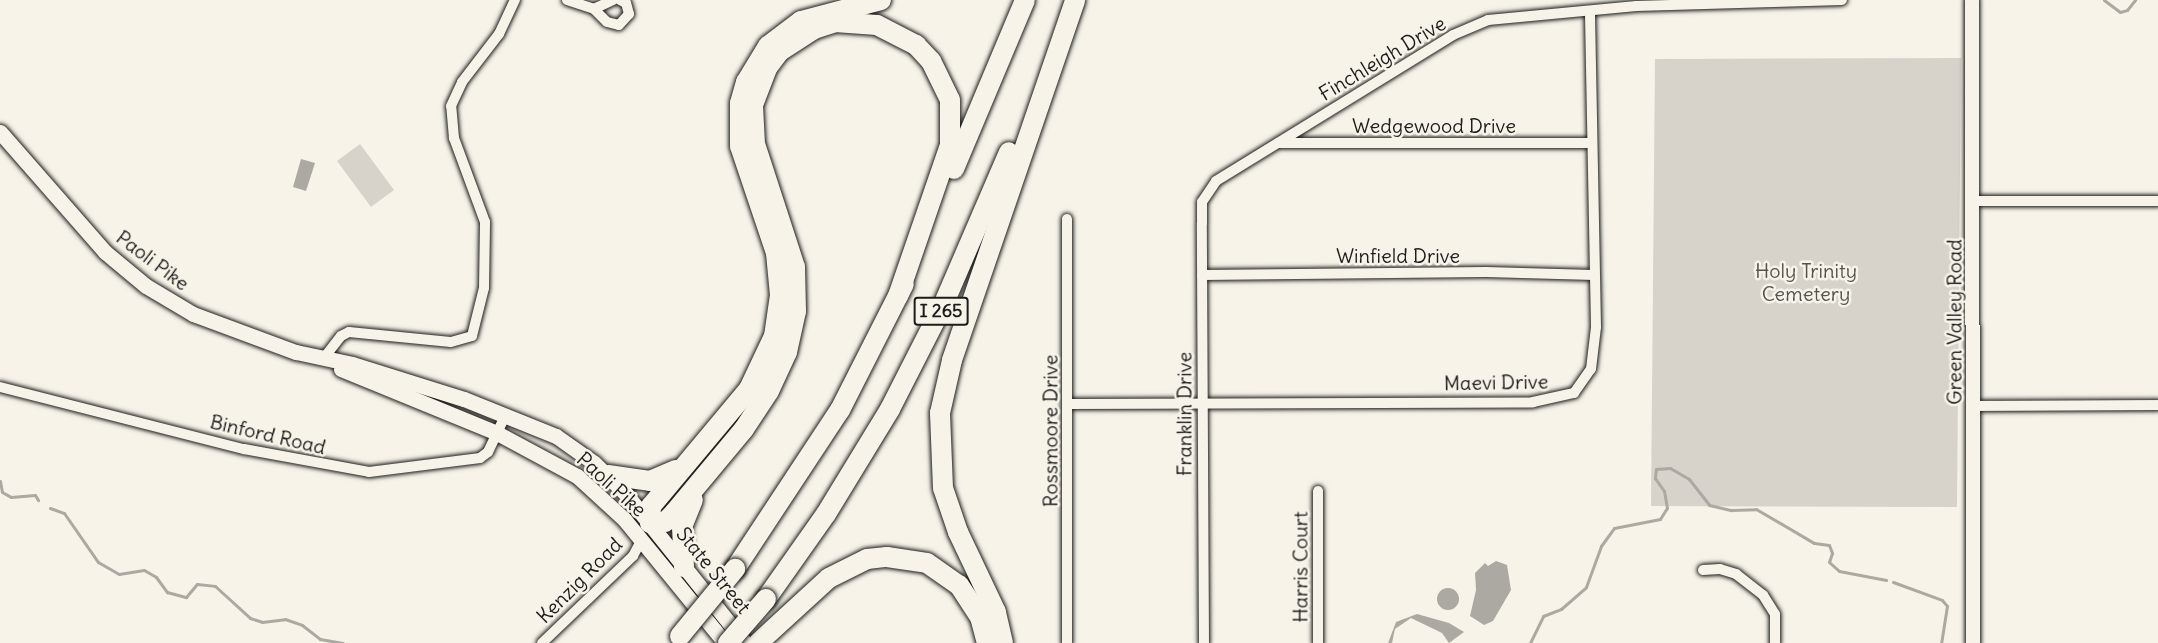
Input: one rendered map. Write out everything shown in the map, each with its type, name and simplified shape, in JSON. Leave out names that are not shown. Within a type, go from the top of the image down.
[{"type":"highway","points":[[608,475],[640,482],[660,479],[680,467],[737,405],[759,373],[778,315],[776,253],[741,146],[740,103],[746,82],[768,46],[801,21],[881,0]]},
{"type":"highway","name":"I 265","points":[[677,640],[735,569],[840,410],[898,296],[1024,0]]},
{"type":"highway","points":[[1003,643],[996,612],[958,532],[943,488],[940,413],[952,360],[1074,0]]},
{"type":"highway","name":"I 265","points":[[727,643],[766,599],[843,488],[910,373],[975,234],[1074,0]]},
{"type":"highway","points":[[695,451],[651,507],[650,523],[665,522],[699,484],[769,391],[788,352],[796,311],[791,246],[755,144],[753,105],[758,85],[767,68],[796,38],[835,22],[877,25],[916,45],[937,70],[950,100],[950,145],[898,296]]},
{"type":"highway","points":[[684,567],[682,527],[699,484]]},
{"type":"highway","points":[[758,643],[810,593],[848,566],[867,559],[907,558],[944,572],[959,585],[980,617],[987,643]]},
{"type":"main road","name":"Paoli Pike","points":[[0,132],[87,234],[146,286],[193,314],[243,335],[323,359],[497,433],[577,476],[624,519],[641,541]]},
{"type":"main road","name":"Paoli Pike","points":[[323,359],[352,364],[506,414],[556,436],[608,475],[650,523]]},
{"type":"main road","points":[[641,541],[650,523]]},
{"type":"main road","name":"State Street","points":[[650,523],[745,643]]},
{"type":"main road","name":"State Street","points":[[641,541],[727,643]]},
{"type":"street","points":[[323,359],[341,336],[349,333],[459,342],[472,336],[476,329],[486,266],[485,222],[454,138],[451,106],[462,82],[499,34],[515,0]]},
{"type":"street","points":[[567,0],[594,9],[608,22],[619,25],[629,14],[626,3],[620,0]]},
{"type":"street","points":[[594,9],[613,0]]},
{"type":"street","name":"Finchleigh Drive","points":[[1210,187],[1277,142],[1477,24],[1512,15],[1590,12],[1636,6],[1842,0]]},
{"type":"street","name":"Green Valley Road","points":[[1972,0],[1973,643]]},
{"type":"street","name":"Maevi Drive","points":[[1068,404],[1533,402],[1564,397],[1581,386],[1593,360],[1590,12]]},
{"type":"street","name":"Wedgewood Drive","points":[[1277,142],[1590,142]]},
{"type":"street","name":"Franklin Drive","points":[[1204,643],[1202,202],[1210,187]]},
{"type":"street","points":[[1973,201],[2158,201]]},
{"type":"street","name":"Rossmoore Drive","points":[[1067,219],[1067,643]]},
{"type":"street","name":"Winfield Drive","points":[[1202,275],[1486,272],[1594,275]]},
{"type":"street","name":"Binford Road","points":[[0,387],[244,449],[361,471],[385,472],[480,458],[488,452],[506,414]]},
{"type":"street","points":[[1974,406],[2158,405]]},
{"type":"street","name":"Harris Court","points":[[1318,491],[1318,643]]},
{"type":"street","name":"Kenzig Road","points":[[542,643],[633,556],[641,541]]},
{"type":"street","points":[[1703,570],[1720,569],[1736,574],[1763,595],[1775,614],[1775,643]]},
{"type":"green space","name":"Holy Trinity Cemetery","points":[[1961,58],[1957,507],[1651,506],[1655,59]]},
{"type":"green space","points":[[360,144],[394,190],[371,207],[337,161]]},
{"type":"shaded area","points":[[301,159],[315,163],[306,191],[293,187]]},
{"type":"shaded area","points":[[1496,561],[1507,565],[1511,590],[1493,621],[1484,625],[1470,616],[1476,590],[1475,573],[1485,563],[1488,566]]},
{"type":"shaded area","points":[[1444,588],[1452,588],[1459,595],[1459,603],[1452,610],[1444,610],[1437,603],[1437,595]]},
{"type":"shaded area","points":[[1417,614],[1449,623],[1464,632],[1449,643],[1442,633],[1411,618],[1395,629],[1392,643],[1388,643],[1396,622]]},
{"type":"waterway","points":[[2104,0],[2120,12],[2127,10],[2135,0]]},
{"type":"waterway","points":[[1530,643],[1543,616],[1561,609],[1586,587],[1601,546],[1614,528],[1660,519],[1667,508],[1664,491],[1655,478],[1656,469],[1670,468],[1689,479],[1709,505],[1731,510],[1756,509],[1814,543],[1829,545],[1832,553],[1829,562],[1839,571],[1886,580]]},
{"type":"waterway","points":[[0,481],[2,492],[11,497],[35,495],[38,500]]},
{"type":"waterway","points":[[50,508],[64,513],[98,562],[119,574],[144,570],[156,577],[167,592],[186,597],[197,584],[215,586],[250,618],[262,622],[285,619],[302,625],[320,639],[343,643]]},
{"type":"waterway","points":[[1893,582],[1942,600],[1947,606],[1941,643]]}]
